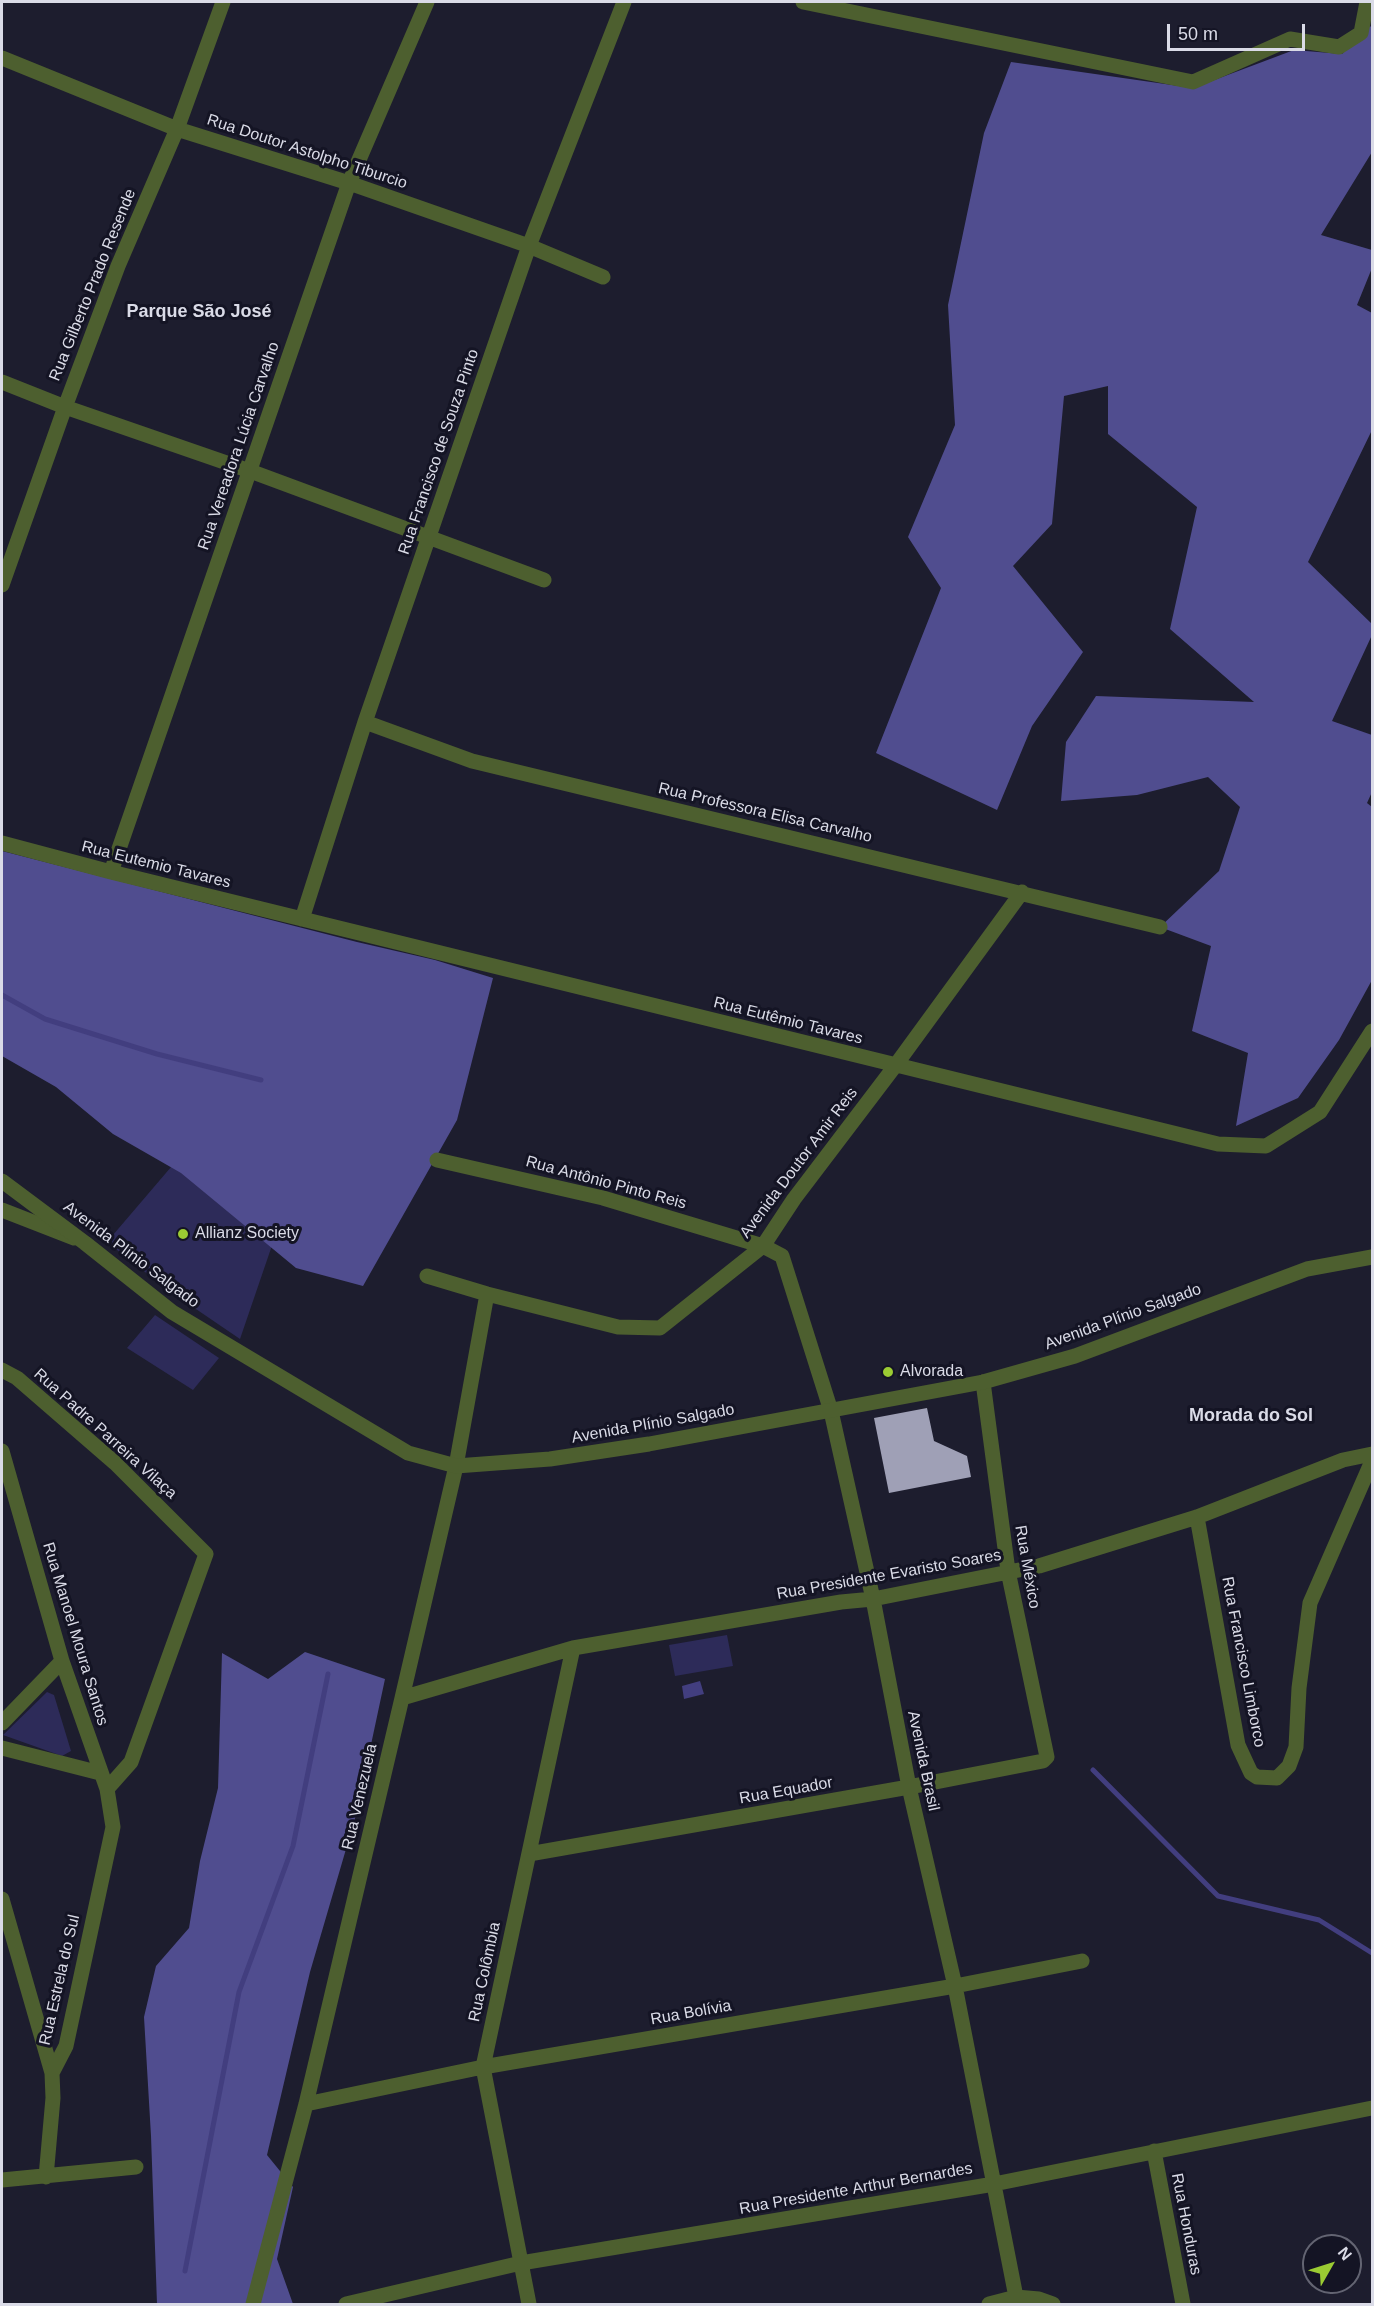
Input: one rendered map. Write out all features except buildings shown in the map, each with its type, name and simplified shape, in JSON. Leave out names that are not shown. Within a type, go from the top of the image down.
[{"type":"street","name":"Rua Gilberto Prado Resende","points":[[2,585],[64,407],[118,266],[177,129],[223,2]]},
{"type":"street","name":"Rua Vereadora Lúcia Carvalho","points":[[111,872],[349,183],[427,2]]},
{"type":"street","name":"Rua Francisco de Souza Pinto","points":[[302,919],[365,722],[529,246],[624,2]]},
{"type":"street","points":[[804,2],[1193,82],[1290,39],[1339,47],[1361,33],[1366,2]]},
{"type":"street","name":"Rua Doutor Astolpho Tiburcio","points":[[2,58],[177,129],[349,183],[529,246],[603,277]]},
{"type":"street","points":[[2,382],[64,407],[250,471],[544,580]]},
{"type":"street","name":"Rua Professora Elisa Carvalho","points":[[365,722],[471,761],[1160,927]]},
{"type":"street","name":"Rua Eutemio Tavares","points":[[2,843],[302,919]]},
{"type":"street","name":"Avenida Doutor Amir Reis","points":[[428,1276],[487,1294],[618,1327],[660,1328],[764,1246],[794,1199],[1022,892]]},
{"type":"street","name":"Rua Eutêmio Tavares","points":[[302,919],[1218,1144],[1266,1146],[1320,1112],[1372,1031]]},
{"type":"street","name":"Rua Antônio Pinto Reis","points":[[437,1160],[603,1198],[764,1246]]},
{"type":"street","name":"Avenida Plínio Salgado","points":[[2,1181],[86,1242],[172,1312],[408,1453],[456,1466],[550,1459],[831,1411],[983,1382],[1075,1356],[1307,1269],[1372,1257]]},
{"type":"street","points":[[2,1210],[86,1242]]},
{"type":"street","name":"Avenida Brasil","points":[[764,1246],[782,1256],[831,1411],[873,1599],[909,1787],[955,1986],[1016,2297]]},
{"type":"street","name":"Rua Venezuela","points":[[254,2304],[306,2104],[456,1466],[487,1294]]},
{"type":"street","name":"Rua Padre Parreira Vilaça","points":[[2,1370],[17,1378],[115,1463],[206,1554],[130,1762],[107,1789]]},
{"type":"street","name":"Rua México","points":[[983,1382],[1008,1571],[1047,1757]]},
{"type":"street","name":"Rua Manoel Moura Santos","points":[[2,1451],[62,1661],[107,1789],[113,1827]]},
{"type":"street","name":"Rua Presidente Evaristo Soares","points":[[402,1698],[573,1648],[841,1602],[873,1599],[1039,1566],[1197,1517],[1343,1460],[1372,1454]]},
{"type":"street","name":"Rua Francisco Limborco","points":[[1197,1517],[1238,1745],[1251,1773],[1257,1777],[1277,1778],[1289,1766],[1296,1747],[1299,1688],[1310,1603],[1372,1461]]},
{"type":"street","name":"Rua Colômbia","points":[[530,2304],[483,2067],[573,1648]]},
{"type":"street","points":[[2,1723],[62,1661]]},
{"type":"street","points":[[2,1748],[100,1773]]},
{"type":"street","name":"Rua Equador","points":[[529,1854],[1041,1763],[1047,1757]]},
{"type":"street","name":"Rua Estrela do Sul","points":[[46,2177],[53,2098],[52,2073],[66,2046],[113,1827]]},
{"type":"street","points":[[2,1899],[52,2073]]},
{"type":"street","name":"Rua Bolívia","points":[[306,2104],[483,2067],[955,1986],[1082,1961]]},
{"type":"street","name":"Rua Presidente Arthur Bernardes","points":[[346,2304],[521,2263],[994,2184],[1372,2108]]},
{"type":"street","name":"Rua Honduras","points":[[1154,2151],[1183,2304]]},
{"type":"street","points":[[2,2180],[136,2167]]},
{"type":"street","points":[[989,2304],[1016,2297],[1039,2299],[1053,2304]]},
{"type":"shaded area","points":[[1369,26],[1372,27],[1372,152],[1321,235],[1372,250],[1372,268],[1357,305],[1372,313],[1372,430],[1308,562],[1372,624],[1372,635],[1332,721],[1372,735],[1372,792],[1367,803],[1372,807],[1372,980],[1339,1040],[1298,1098],[1236,1126],[1248,1053],[1192,1031],[1211,946],[1160,927],[1219,871],[1240,807],[1208,777],[1137,795],[1061,801],[1066,742],[1096,696],[1254,702],[1170,629],[1197,507],[1108,434],[1108,386],[1064,396],[1052,524],[1013,566],[1083,652],[1032,726],[997,810],[876,753],[941,588],[908,537],[955,425],[948,305],[984,133],[1011,62],[1193,88],[1294,50],[1342,54]]},
{"type":"shaded area","points":[[2,851],[435,960],[493,978],[457,1120],[363,1286],[296,1268],[181,1173],[113,1134],[56,1087],[2,1056]]},
{"type":"shaded area","name":"Allianz Society","points":[[177,1160],[279,1225],[240,1339],[168,1290],[107,1242]]},
{"type":"shaded area","points":[[155,1315],[219,1358],[193,1390],[127,1348]]},
{"type":"shaded area","points":[[727,1635],[733,1666],[675,1676],[669,1645]]},
{"type":"shaded area","points":[[305,1652],[385,1679],[356,1815],[310,1972],[267,2155],[293,2187],[277,2259],[293,2304],[157,2304],[144,2017],[156,1966],[189,1928],[200,1861],[218,1788],[222,1653],[268,1679]]},
{"type":"shaded area","points":[[700,1681],[704,1694],[684,1699],[682,1686]]},
{"type":"shaded area","points":[[47,1692],[54,1695],[71,1751],[62,1756],[3,1735]]},
{"type":"waterway","points":[[2,995],[45,1019],[157,1054],[261,1080]]},
{"type":"waterway","points":[[185,2271],[239,1992],[293,1846],[328,1674]]},
{"type":"waterway","points":[[1093,1770],[1218,1896],[1319,1920],[1372,1953]]},
{"type":"place","name":"Allianz Society","points":[[183,1234]]},
{"type":"place","name":"Alvorada","points":[[888,1372]]},
{"type":"district","name":"Parque São José","points":[[199,312]]},
{"type":"district","name":"Morada do Sol","points":[[1251,1416]]}]
